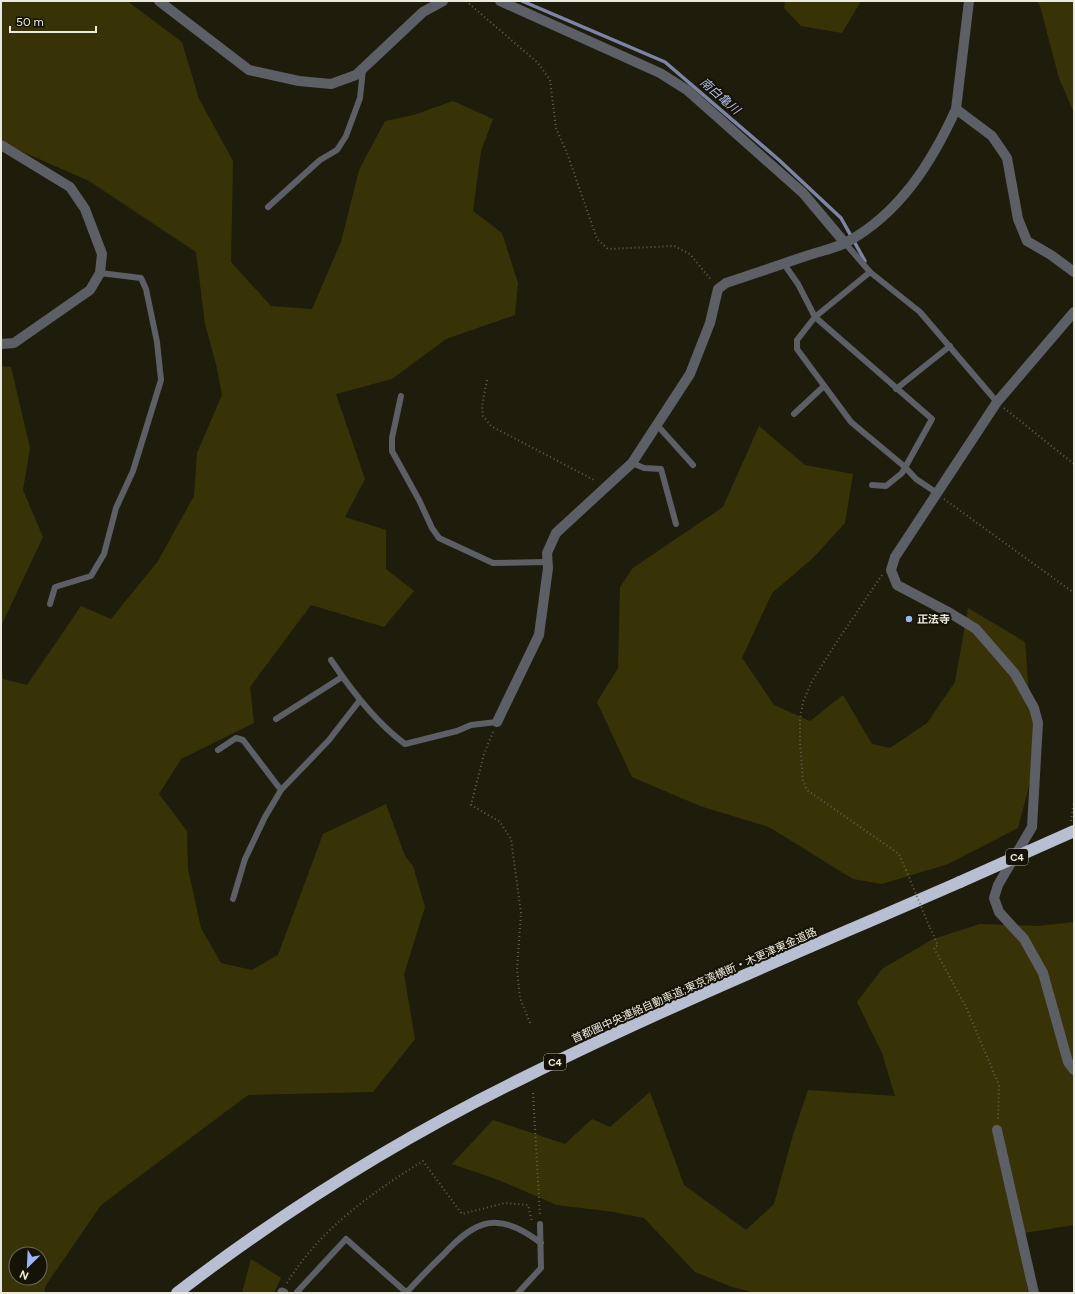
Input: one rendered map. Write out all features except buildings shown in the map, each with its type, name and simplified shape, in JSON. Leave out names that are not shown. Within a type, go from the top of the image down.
[{"type":"highway","name":"首都圏中央連絡自動車道;東京湾横断・木更津東金道路","points":[[177,1293],[272,1224],[340,1180],[417,1134],[517,1081],[669,1009],[1074,831]]},
{"type":"street","points":[[159,1],[249,70],[299,81],[331,84],[356,75],[423,12],[443,1]]},
{"type":"street","points":[[500,1],[660,73],[687,90],[803,192],[845,243]]},
{"type":"street","points":[[497,722],[539,635],[547,553],[556,533],[632,463],[690,374],[710,323],[718,289],[726,283],[845,243],[876,224],[901,200],[942,139],[956,109],[969,1]]},
{"type":"street","points":[[956,109],[992,136],[1007,158],[1018,219],[1027,241],[1051,255],[1074,272]]},
{"type":"street","points":[[1,145],[70,186],[85,209],[102,254],[100,273],[90,290],[14,343],[1,344]]},
{"type":"street","points":[[1074,312],[997,402],[895,557],[891,570],[897,585],[950,613],[976,629],[1015,674],[1034,708],[1038,723],[1032,827],[998,885],[994,898],[999,912],[1024,939],[1043,973],[1068,1062],[1074,1070]]},
{"type":"street","points":[[998,1130],[1034,1293]]},
{"type":"lane","points":[[268,207],[320,160],[337,150],[346,136],[360,98],[363,69]]},
{"type":"lane","points":[[845,243],[870,272],[920,312],[997,402]]},
{"type":"lane","points":[[784,264],[798,284],[815,317],[932,419],[902,473],[886,486],[872,485]]},
{"type":"lane","points":[[870,272],[815,317],[797,340],[797,349],[851,422],[905,467],[916,479],[937,493]]},
{"type":"lane","points":[[50,604],[55,587],[91,576],[104,554],[116,508],[133,471],[161,380],[157,342],[146,288],[141,278],[100,273]]},
{"type":"lane","points":[[896,389],[950,346]]},
{"type":"lane","points":[[794,414],[824,386]]},
{"type":"lane","points":[[401,396],[392,438],[392,451],[419,500],[432,528],[439,538],[493,563],[547,562]]},
{"type":"lane","points":[[657,425],[693,465]]},
{"type":"lane","points":[[632,463],[644,468],[661,470],[676,524]]},
{"type":"lane","points":[[330,660],[360,700],[396,737],[405,744],[457,731],[471,724],[497,722]]},
{"type":"lane","points":[[276,718],[342,677]]},
{"type":"lane","points":[[233,899],[245,859],[265,817],[281,790],[329,740],[360,700]]},
{"type":"lane","points":[[218,750],[236,738],[243,740],[281,790]]},
{"type":"lane","points":[[299,1293],[297,1292],[346,1239],[406,1293],[460,1236],[472,1228],[485,1223],[499,1222],[513,1225],[541,1243]]},
{"type":"lane","points":[[518,1293],[541,1268],[540,1224]]},
{"type":"path","points":[[466,1],[538,63],[550,80],[556,128],[567,153],[597,240],[608,249],[674,246],[690,254],[718,289]]},
{"type":"path","points":[[487,380],[482,406],[483,416],[491,426],[606,486]]},
{"type":"path","points":[[997,402],[1074,464]]},
{"type":"path","points":[[937,493],[1074,593]]},
{"type":"path","points":[[895,557],[838,640],[812,681],[803,702],[800,719],[803,781],[808,790],[899,854],[938,945],[934,948],[966,1007],[999,1085],[998,1130]]},
{"type":"path","points":[[497,722],[484,754],[471,805],[500,822],[511,839],[521,913],[517,969],[520,998],[530,1023]]},
{"type":"path","points":[[283,1292],[312,1248],[336,1222],[381,1187],[423,1161],[462,1214],[505,1203],[528,1205],[532,1224],[540,1224],[534,1093]]},
{"type":"shaded area","points":[[1,1],[127,1],[182,42],[199,99],[233,161],[231,262],[271,306],[312,309],[341,242],[359,170],[385,121],[414,115],[453,101],[493,119],[481,151],[473,211],[502,233],[518,283],[515,315],[446,339],[392,379],[336,394],[365,479],[345,517],[386,530],[386,569],[414,591],[384,627],[311,605],[250,687],[254,723],[181,759],[159,794],[187,831],[188,869],[201,928],[221,963],[252,970],[278,955],[323,834],[386,804],[405,856],[413,866],[425,907],[404,974],[415,1039],[373,1092],[248,1095],[101,1205],[48,1282],[48,1246],[8,1246],[8,1286],[46,1286],[44,1293],[1,1293],[1,662],[3,679],[27,685],[81,606],[111,619],[158,561],[194,496],[197,453],[222,395],[216,364],[205,324],[196,252],[89,181],[5,144],[1,136]]},
{"type":"shaded area","points":[[785,1],[861,1],[842,33],[801,26],[784,8]]},
{"type":"shaded area","points":[[1037,1],[1074,1],[1074,113],[1059,78],[1040,6]]},
{"type":"shaded area","points":[[1,366],[11,367],[30,448],[23,490],[43,537],[1,626]]},
{"type":"shaded area","points":[[759,426],[805,465],[853,474],[845,523],[813,558],[772,593],[742,658],[774,705],[810,721],[843,695],[872,744],[890,748],[927,723],[955,682],[968,608],[1025,642],[1030,706],[1040,744],[1018,828],[948,864],[882,884],[853,879],[769,827],[700,806],[632,777],[597,702],[618,668],[620,587],[633,568],[723,507]]},
{"type":"shaded area","points":[[1074,922],[1074,1225],[1018,1234],[1028,1293],[755,1293],[732,1287],[695,1272],[644,1218],[614,1212],[557,1205],[496,1179],[452,1164],[493,1120],[565,1144],[592,1119],[610,1127],[650,1092],[684,1185],[746,1230],[774,1204],[793,1135],[808,1090],[895,1096],[882,1053],[857,1002],[882,969],[933,939],[980,924],[1038,926]]},
{"type":"shaded area","points":[[251,1259],[281,1278],[274,1293],[242,1293]]},
{"type":"waterway","name":"南白亀川","points":[[522,1],[665,62],[779,160],[841,218],[865,261]]},
{"type":"place","name":"正法寺","points":[[909,619]]}]
